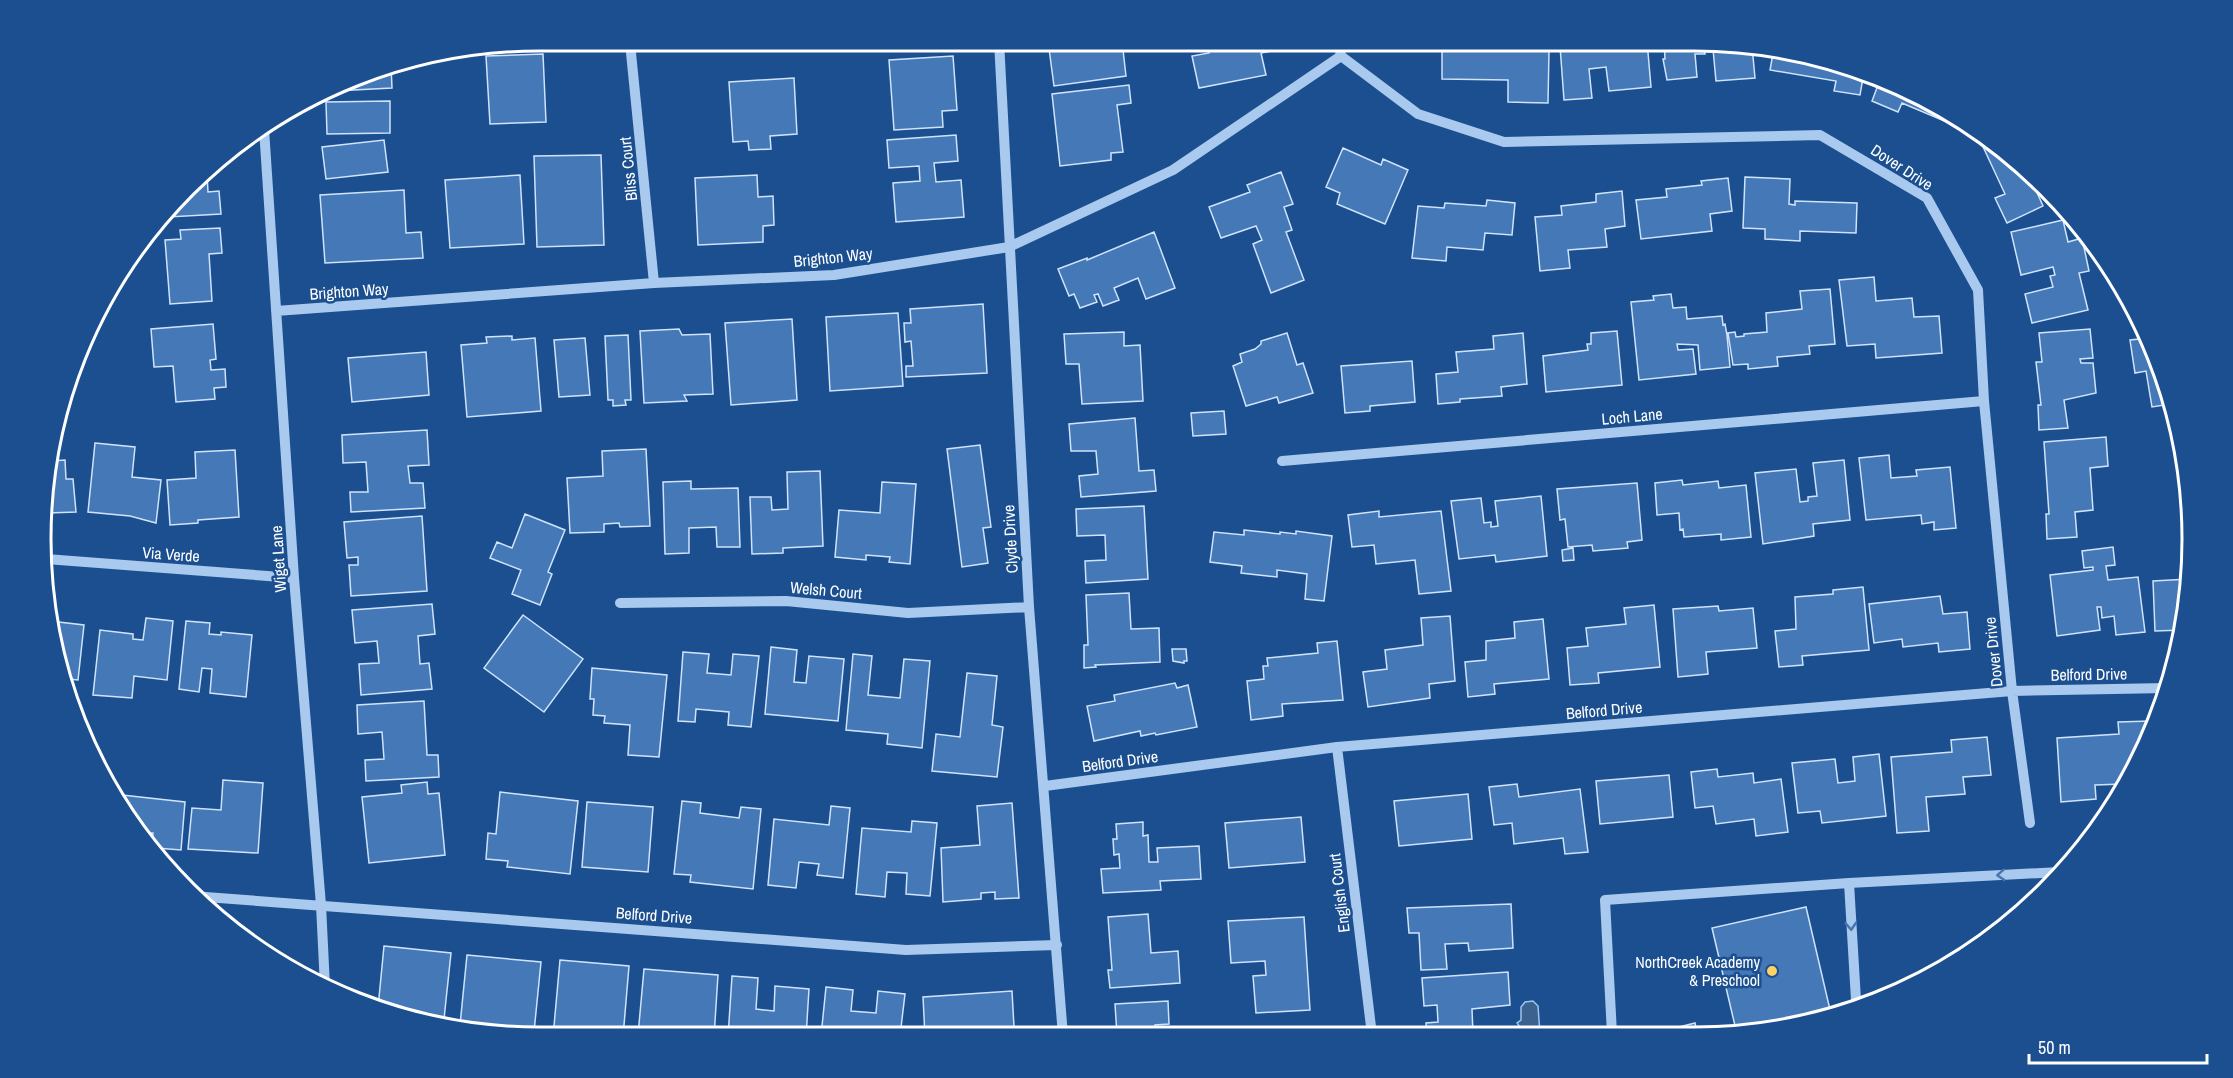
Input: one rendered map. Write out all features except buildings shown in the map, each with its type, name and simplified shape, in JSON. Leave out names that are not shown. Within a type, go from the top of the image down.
[{"type":"street","name":"Clyde Drive","points":[[1000,51],[1029,607],[1062,1027]]},
{"type":"street","points":[[1340,51],[1341,56]]},
{"type":"street","name":"Bliss Court","points":[[631,53],[654,283]]},
{"type":"street","name":"Brighton Way","points":[[276,311],[654,283],[834,275],[1010,247],[1173,170],[1341,56]]},
{"type":"street","name":"Dover Drive","points":[[1341,56],[1418,114],[1504,142],[1820,135],[1927,198],[1978,290],[1984,401],[2012,691],[2030,823]]},
{"type":"street","name":"Wiget Lane","points":[[264,136],[294,578],[325,978]]},
{"type":"street","name":"Loch Lane","points":[[1282,461],[1984,401]]},
{"type":"street","name":"Via Verde","points":[[52,559],[294,578]]},
{"type":"street","name":"Welsh Court","points":[[620,603],[786,601],[908,612],[1029,607]]},
{"type":"street","name":"Belford Drive","points":[[1045,786],[1337,747],[2012,691],[2158,688]]},
{"type":"street","name":"English Court","points":[[1337,747],[1371,1027]]},
{"type":"street","points":[[1612,1027],[1605,900],[1849,883],[2050,873]]},
{"type":"street","points":[[1849,883],[1856,999]]},
{"type":"street","name":"Belford Drive","points":[[208,897],[906,950],[1057,945]]},
{"type":"water","points":[[1533,1001],[1538,1006],[1540,1027],[1520,1027],[1517,1023],[1521,1020],[1521,1007],[1525,1002]]},
{"type":"place","name":"NorthCreek Academy & Preschool","points":[[1772,971]]}]
